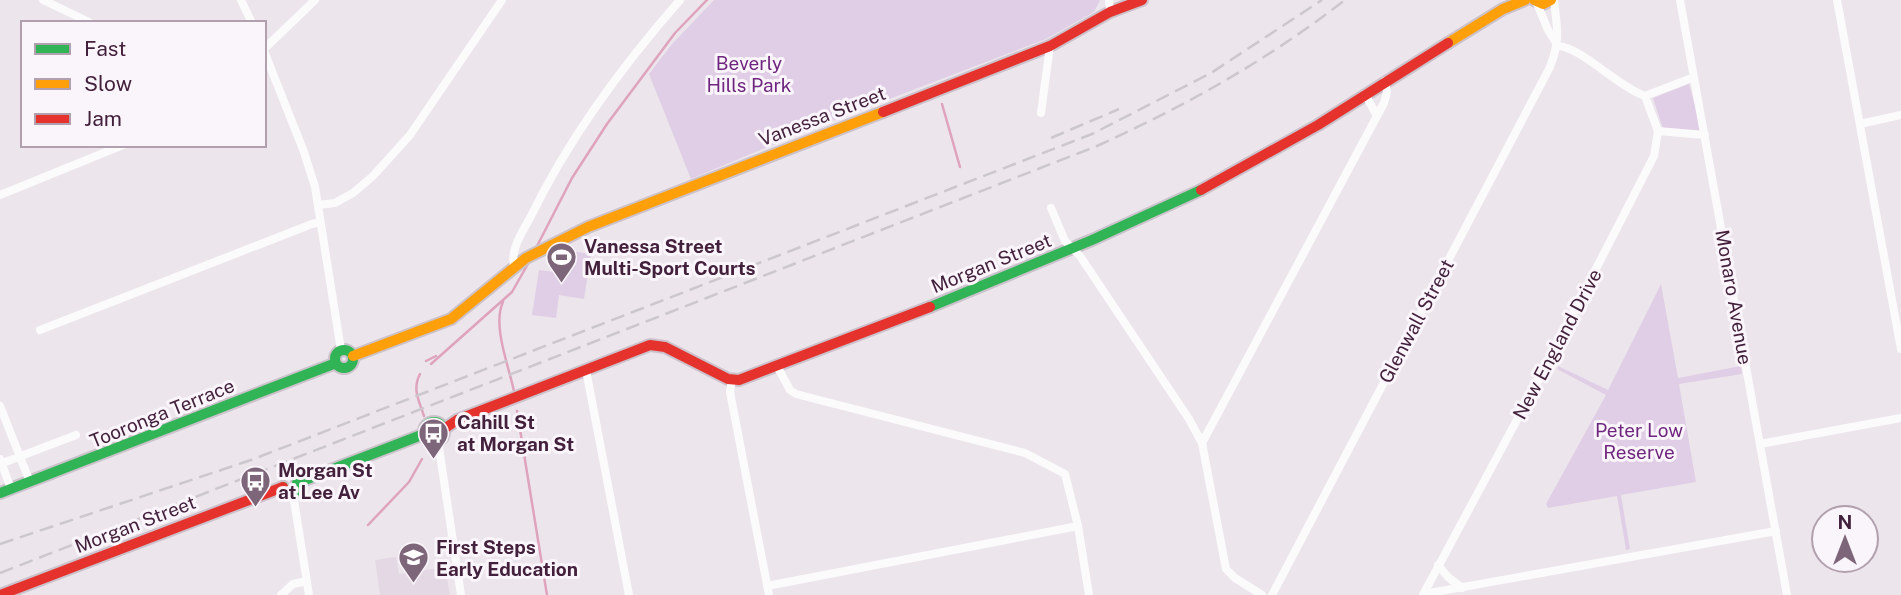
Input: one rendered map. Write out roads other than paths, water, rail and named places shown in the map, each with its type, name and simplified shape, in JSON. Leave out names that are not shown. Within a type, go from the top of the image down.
[{"type":"street","points":[[43,0],[87,21]]},
{"type":"street","points":[[241,0],[251,21]]},
{"type":"street","points":[[266,48],[314,0]]},
{"type":"street","points":[[318,205],[335,203],[353,193],[373,176],[410,135],[502,0]]},
{"type":"street","points":[[353,356],[451,318],[514,266],[513,257],[518,243],[548,181],[589,116],[648,36],[680,0]]},
{"type":"street","name":"Vanessa Street","points":[[514,266],[604,220],[1050,47],[1109,6],[1142,0]]},
{"type":"street","points":[[1531,0],[1558,46],[1570,49],[1632,92],[1645,96],[1694,77]]},
{"type":"street","name":"Morgan Street","points":[[732,380],[750,377],[1073,249],[1139,220],[1246,166],[1365,94],[1501,5],[1531,0],[1543,4],[1553,0]]},
{"type":"street","points":[[1553,0],[1558,46]]},
{"type":"street","name":"Monaro Avenue","points":[[1681,0],[1787,595]]},
{"type":"street","points":[[1837,0],[1901,349]]},
{"type":"street","name":"Glenwall Street","points":[[1272,595],[1550,67],[1558,46]]},
{"type":"street","points":[[1041,113],[1050,47]]},
{"type":"street","points":[[266,55],[304,152],[318,205],[341,350]]},
{"type":"street","points":[[1202,443],[1377,116],[1386,97],[1385,81]]},
{"type":"street","points":[[1365,94],[1377,116]]},
{"type":"street","points":[[1645,96],[1658,131],[1705,135]]},
{"type":"street","points":[[1860,124],[1901,115]]},
{"type":"street","name":"New England Drive","points":[[1423,595],[1650,164],[1657,148],[1658,131]]},
{"type":"street","points":[[0,195],[118,147]]},
{"type":"street","points":[[1051,208],[1065,241],[1189,419],[1202,443],[1226,569],[1262,595]]},
{"type":"street","points":[[40,330],[320,222]]},
{"type":"street","points":[[444,429],[457,420],[638,349],[658,345],[732,380],[730,392],[768,590],[1078,526]]},
{"type":"street","points":[[341,350],[347,350],[353,356],[353,362],[349,366],[341,367],[336,363],[335,356],[341,350]]},
{"type":"street","name":"Tooronga Terrace","points":[[0,493],[336,363]]},
{"type":"street","points":[[777,366],[785,383],[796,394],[1025,453],[1065,474],[1078,526],[1089,595]]},
{"type":"street","points":[[586,370],[629,595]]},
{"type":"street","points":[[0,406],[30,482]]},
{"type":"street","points":[[1760,444],[1901,418]]},
{"type":"street","points":[[431,423],[437,423],[444,429],[444,435],[438,441],[429,440],[425,434],[426,426],[431,423]]},
{"type":"street","points":[[297,483],[298,490],[293,494],[286,494],[283,487],[288,480],[297,483],[425,434]]},
{"type":"street","points":[[11,489],[1,462],[76,435]]},
{"type":"street","points":[[438,441],[461,595]]},
{"type":"street","name":"Morgan Street","points":[[0,595],[283,487]]},
{"type":"street","points":[[293,494],[309,595]]},
{"type":"street","points":[[1423,595],[1776,531]]},
{"type":"street","points":[[1438,565],[1462,587]]},
{"type":"street","points":[[281,595],[294,583],[307,581]]},
{"type":"waterway","points":[[535,250],[572,178],[607,124],[675,33],[707,0]]},
{"type":"waterway","points":[[942,104],[960,167]]},
{"type":"waterway","points":[[431,364],[512,292],[529,262]]},
{"type":"waterway","points":[[503,302],[500,311],[500,334],[514,391]]},
{"type":"waterway","points":[[426,361],[436,356]]},
{"type":"waterway","points":[[420,374],[416,390],[424,416]]},
{"type":"waterway","points":[[517,411],[547,595]]},
{"type":"waterway","points":[[368,525],[409,482],[422,459]]},
{"type":"railway","points":[[0,544],[251,460],[1092,134],[1211,73],[1322,0]]},
{"type":"railway","points":[[0,573],[1097,146],[1163,114],[1256,62],[1345,0]]},
{"type":"railway","points":[[1051,138],[1119,109]]},
{"type":"place","name":"Vanessa Street Multi-Sport Courts","points":[[561,284]]},
{"type":"place","name":"Cahill St at Morgan St","points":[[434,460]]},
{"type":"place","name":"Morgan St at Lee Av","points":[[255,508]]},
{"type":"place","name":"First Steps Early Education","points":[[413,585]]},
{"type":"park label","name":"Beverly Hills Park","points":[[749,74]]},
{"type":"park label","name":"Peter Low Reserve","points":[[1639,441]]}]
